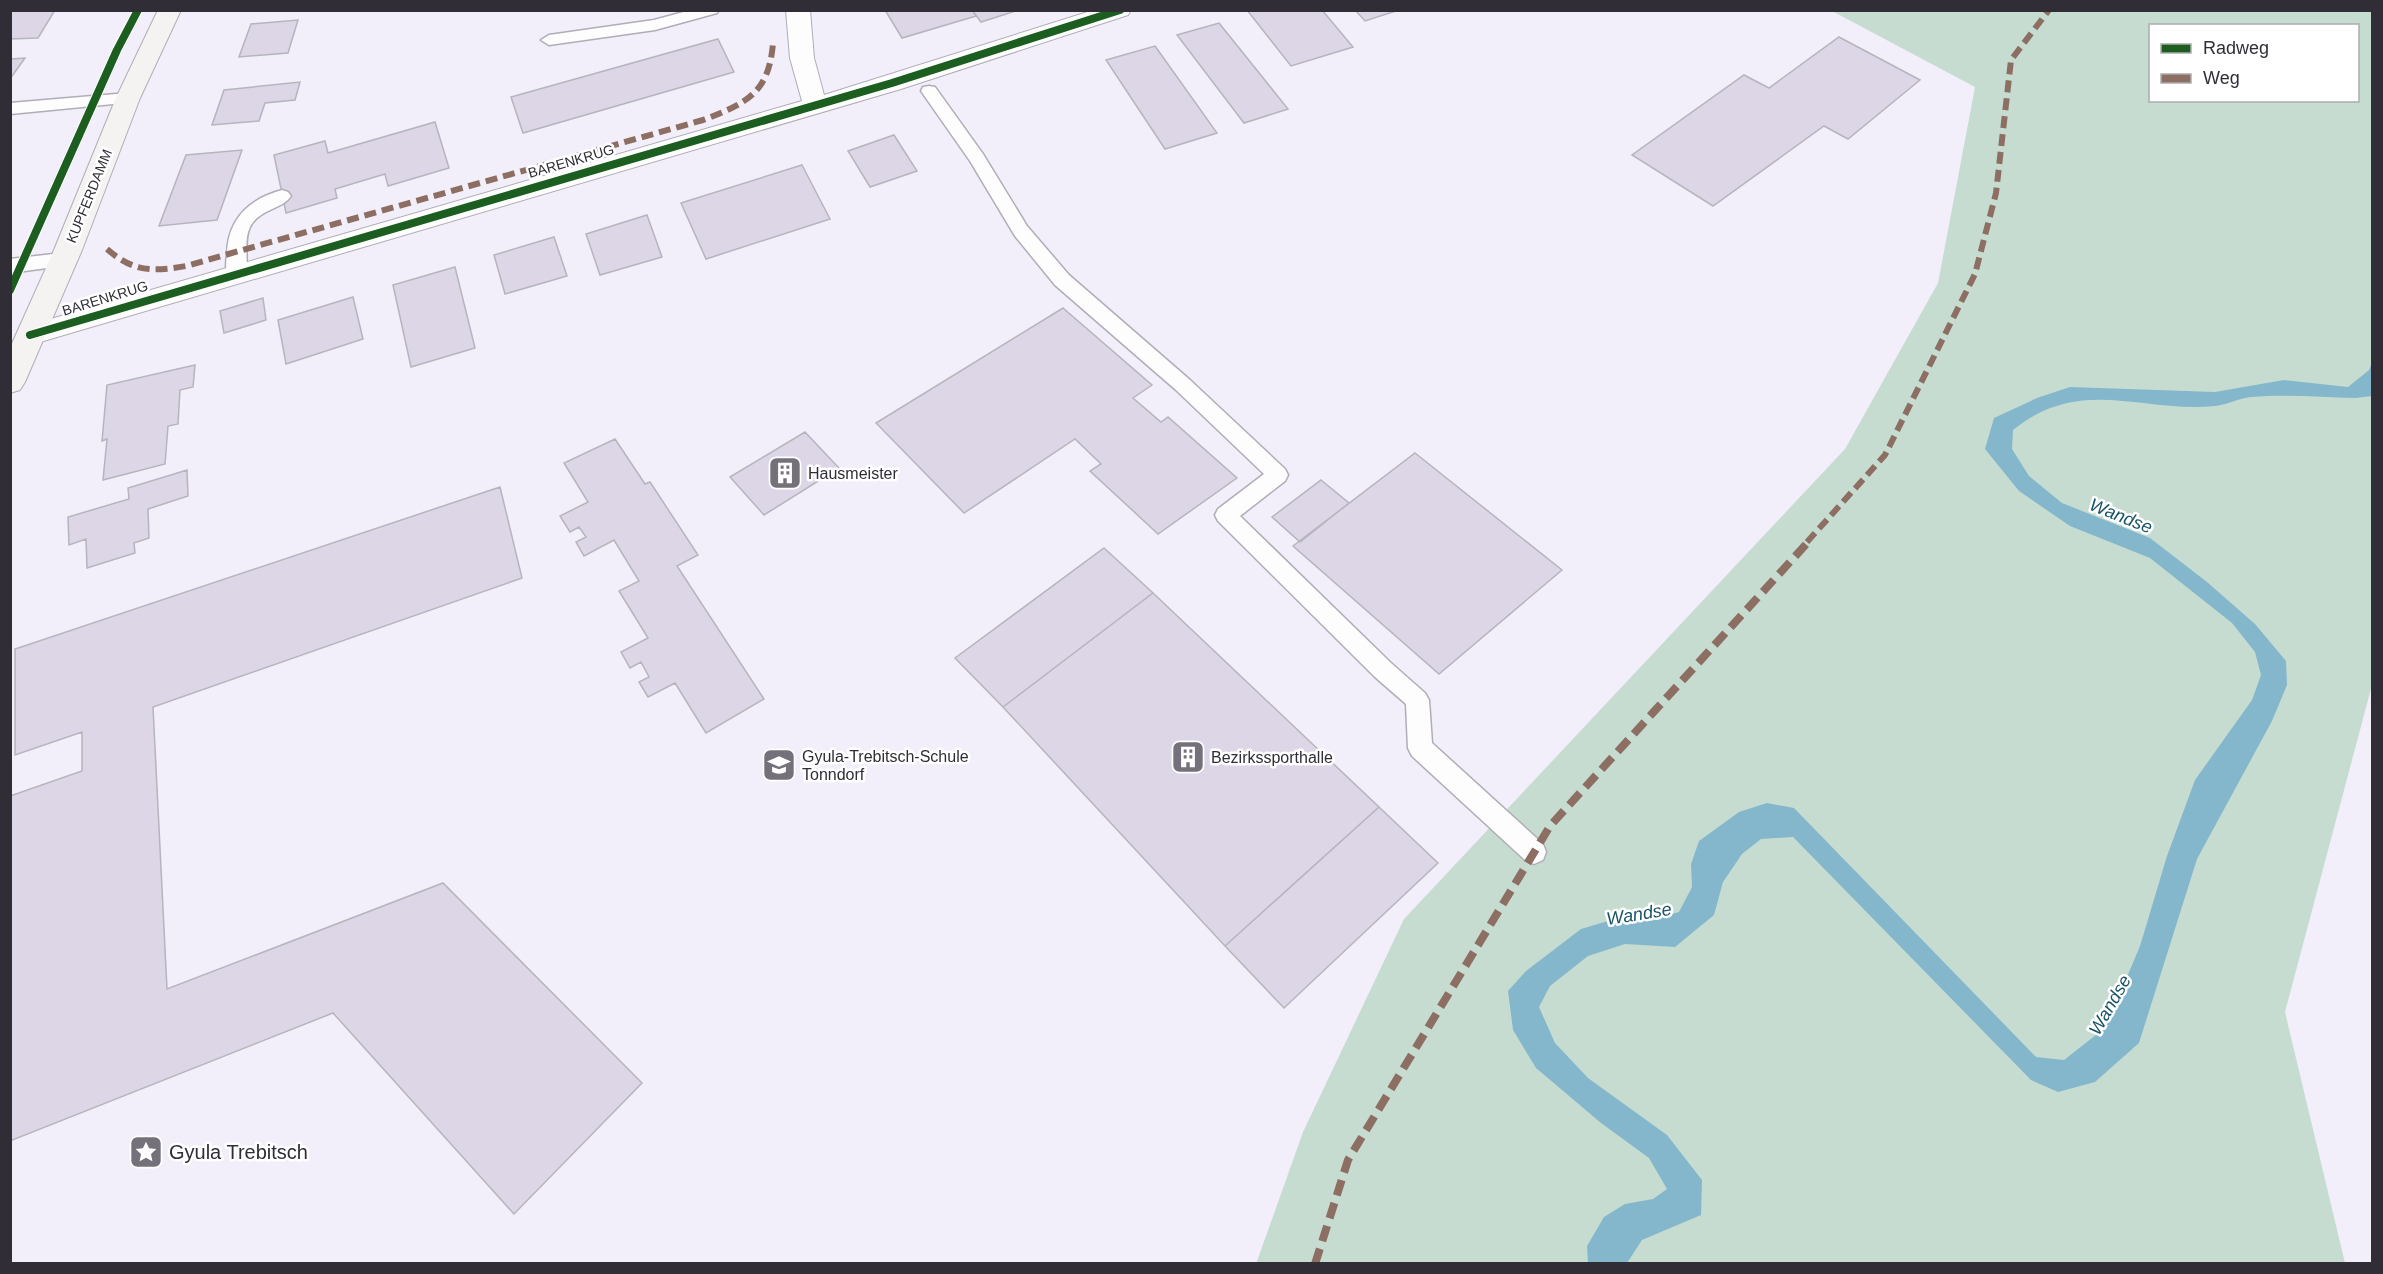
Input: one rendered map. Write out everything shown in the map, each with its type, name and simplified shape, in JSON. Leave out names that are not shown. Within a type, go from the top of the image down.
[{"type":"street","name":"KUPFERDAMM","points":[[10,382],[128,98],[170,10]]},
{"type":"street","points":[[798,10],[798,40],[802,66],[815,104]]},
{"type":"street","name":"BARENKRUG","points":[[30,335],[914,76],[1120,10]]},
{"type":"lane","points":[[549,40],[655,25],[711,10]]},
{"type":"lane","points":[[929,91],[977,158],[1022,231],[1062,279],[1183,385],[1278,475],[1226,515],[1383,670],[1417,700],[1420,748],[1534,852]]},
{"type":"lane","points":[[10,109],[128,98]]},
{"type":"lane","points":[[236,273],[235,243],[242,223],[261,204],[282,196]]},
{"type":"lane","points":[[10,266],[62,260]]},
{"type":"green space","points":[[1832,11],[2372,11],[2372,685],[2285,1012],[2345,1263],[1256,1264],[1303,1132],[1404,919],[1845,449],[1938,283],[1975,87]]},
{"type":"water","points":[[2372,363],[2372,396],[2356,398],[2264,396],[2215,406],[2188,407],[2087,400],[2063,404],[2038,413],[2013,430],[2012,449],[2029,476],[2062,503],[2150,538],[2207,582],[2255,624],[2286,661],[2287,685],[2272,721],[2197,859],[2139,1043],[2095,1082],[2058,1092],[2031,1080],[1793,837],[1761,839],[1742,854],[1723,882],[1714,915],[1675,947],[1625,944],[1588,956],[1550,986],[1539,1007],[1555,1043],[1588,1078],[1667,1135],[1702,1180],[1701,1215],[1642,1240],[1627,1263],[1588,1263],[1587,1246],[1604,1217],[1625,1204],[1653,1199],[1667,1189],[1649,1158],[1601,1123],[1536,1068],[1513,1030],[1508,991],[1526,971],[1581,929],[1618,918],[1654,919],[1679,912],[1692,887],[1691,864],[1699,841],[1739,812],[1767,803],[1794,808],[2036,1057],[2064,1060],[2106,1027],[2140,946],[2167,856],[2195,780],[2252,700],[2261,675],[2255,652],[2232,623],[2150,558],[2070,526],[2019,491],[1985,449],[1994,418],[2037,398],[2070,387],[2215,392],[2284,380],[2348,387],[2369,370]]},
{"type":"building","points":[[10,10],[55,10],[38,38],[10,39]]},
{"type":"building","points":[[885,10],[972,10],[976,16],[902,38]]},
{"type":"building","points":[[972,10],[1019,10],[981,22]]},
{"type":"building","points":[[1247,10],[1322,10],[1353,47],[1291,66]]},
{"type":"building","points":[[1355,10],[1399,10],[1365,21]]},
{"type":"building","points":[[298,20],[288,53],[239,57],[251,24]]},
{"type":"building","points":[[1219,23],[1288,109],[1244,123],[1177,35]]},
{"type":"building","points":[[1839,37],[1920,80],[1848,139],[1824,126],[1713,206],[1632,155],[1744,75],[1769,88]]},
{"type":"building","points":[[718,39],[734,72],[523,133],[511,97]]},
{"type":"building","points":[[1155,46],[1217,133],[1165,149],[1106,60]]},
{"type":"building","points":[[25,58],[10,79],[10,59]]},
{"type":"building","points":[[300,82],[295,100],[265,103],[259,121],[212,125],[224,90]]},
{"type":"building","points":[[435,122],[449,168],[388,186],[385,174],[335,189],[337,198],[286,213],[274,155],[325,141],[328,153]]},
{"type":"building","points":[[894,135],[917,171],[870,187],[848,151]]},
{"type":"building","points":[[242,150],[217,220],[159,226],[186,155]]},
{"type":"building","points":[[802,165],[830,219],[706,259],[681,203]]},
{"type":"building","points":[[647,215],[662,257],[600,275],[586,234]]},
{"type":"building","points":[[554,237],[567,276],[505,294],[494,255]]},
{"type":"building","points":[[455,267],[475,348],[411,367],[393,285]]},
{"type":"building","points":[[353,297],[363,339],[286,364],[278,320]]},
{"type":"building","points":[[263,298],[266,320],[224,333],[220,311]]},
{"type":"building","points":[[1063,308],[1152,385],[1133,398],[1161,422],[1168,417],[1237,478],[1158,534],[1090,471],[1101,464],[1075,439],[964,513],[876,423]]},
{"type":"building","points":[[195,365],[193,387],[180,390],[178,424],[168,426],[165,464],[103,480],[107,439],[102,441],[107,385]]},
{"type":"building","name":"Hausmeister","points":[[805,432],[839,468],[764,515],[730,477]]},
{"type":"building","points":[[615,439],[645,484],[650,482],[698,555],[677,566],[764,699],[706,733],[675,683],[648,697],[639,682],[649,677],[641,662],[630,668],[621,652],[648,638],[619,591],[639,581],[614,540],[584,556],[576,542],[586,537],[579,527],[570,532],[560,516],[588,502],[564,463]]},
{"type":"building","points":[[1415,453],[1562,570],[1439,674],[1293,546]]},
{"type":"building","points":[[187,470],[188,496],[148,509],[149,538],[134,543],[135,553],[87,568],[86,539],[69,545],[68,517],[129,499],[128,488]]},
{"type":"building","points":[[1321,480],[1349,503],[1300,542],[1272,517]]},
{"type":"building","points":[[500,487],[522,578],[153,707],[167,989],[443,883],[642,1083],[514,1214],[333,1013],[10,1141],[10,796],[82,771],[82,732],[15,755],[15,649]]},
{"type":"building","points":[[1104,548],[1153,593],[1003,707],[955,658]]},
{"type":"building","name":"Bezirkssporthalle","points":[[1153,593],[1379,807],[1225,946],[1003,707]]},
{"type":"building","points":[[1379,807],[1438,863],[1284,1008],[1225,946]]},
{"type":"marked path","points":[[1315,1264],[1348,1160],[1550,826],[1652,716],[1885,455],[1975,274],[1996,193],[2011,60],[2049,10]]},
{"type":"marked path","points":[[107,249],[119,260],[131,266],[158,270],[186,266],[703,120],[732,108],[754,95],[768,75],[773,43]]},
{"type":"cycle path","points":[[10,290],[117,50],[138,10]]},
{"type":"cycle path","points":[[30,335],[892,83],[1120,10]]},
{"type":"place","name":"Hausmeister","points":[[785,473]]},
{"type":"place","name":"Bezirkssporthalle","points":[[1188,757]]},
{"type":"place","name":"Gyula-Trebitsch-Schule Tonndorf","points":[[779,765]]},
{"type":"place","name":"Gyula Trebitsch","points":[[146,1152]]},
{"type":"water label","name":"Wandse","points":[[2121,516]]},
{"type":"water label","name":"Wandse","points":[[1639,914]]},
{"type":"water label","name":"Wandse","points":[[2110,1005]]}]
